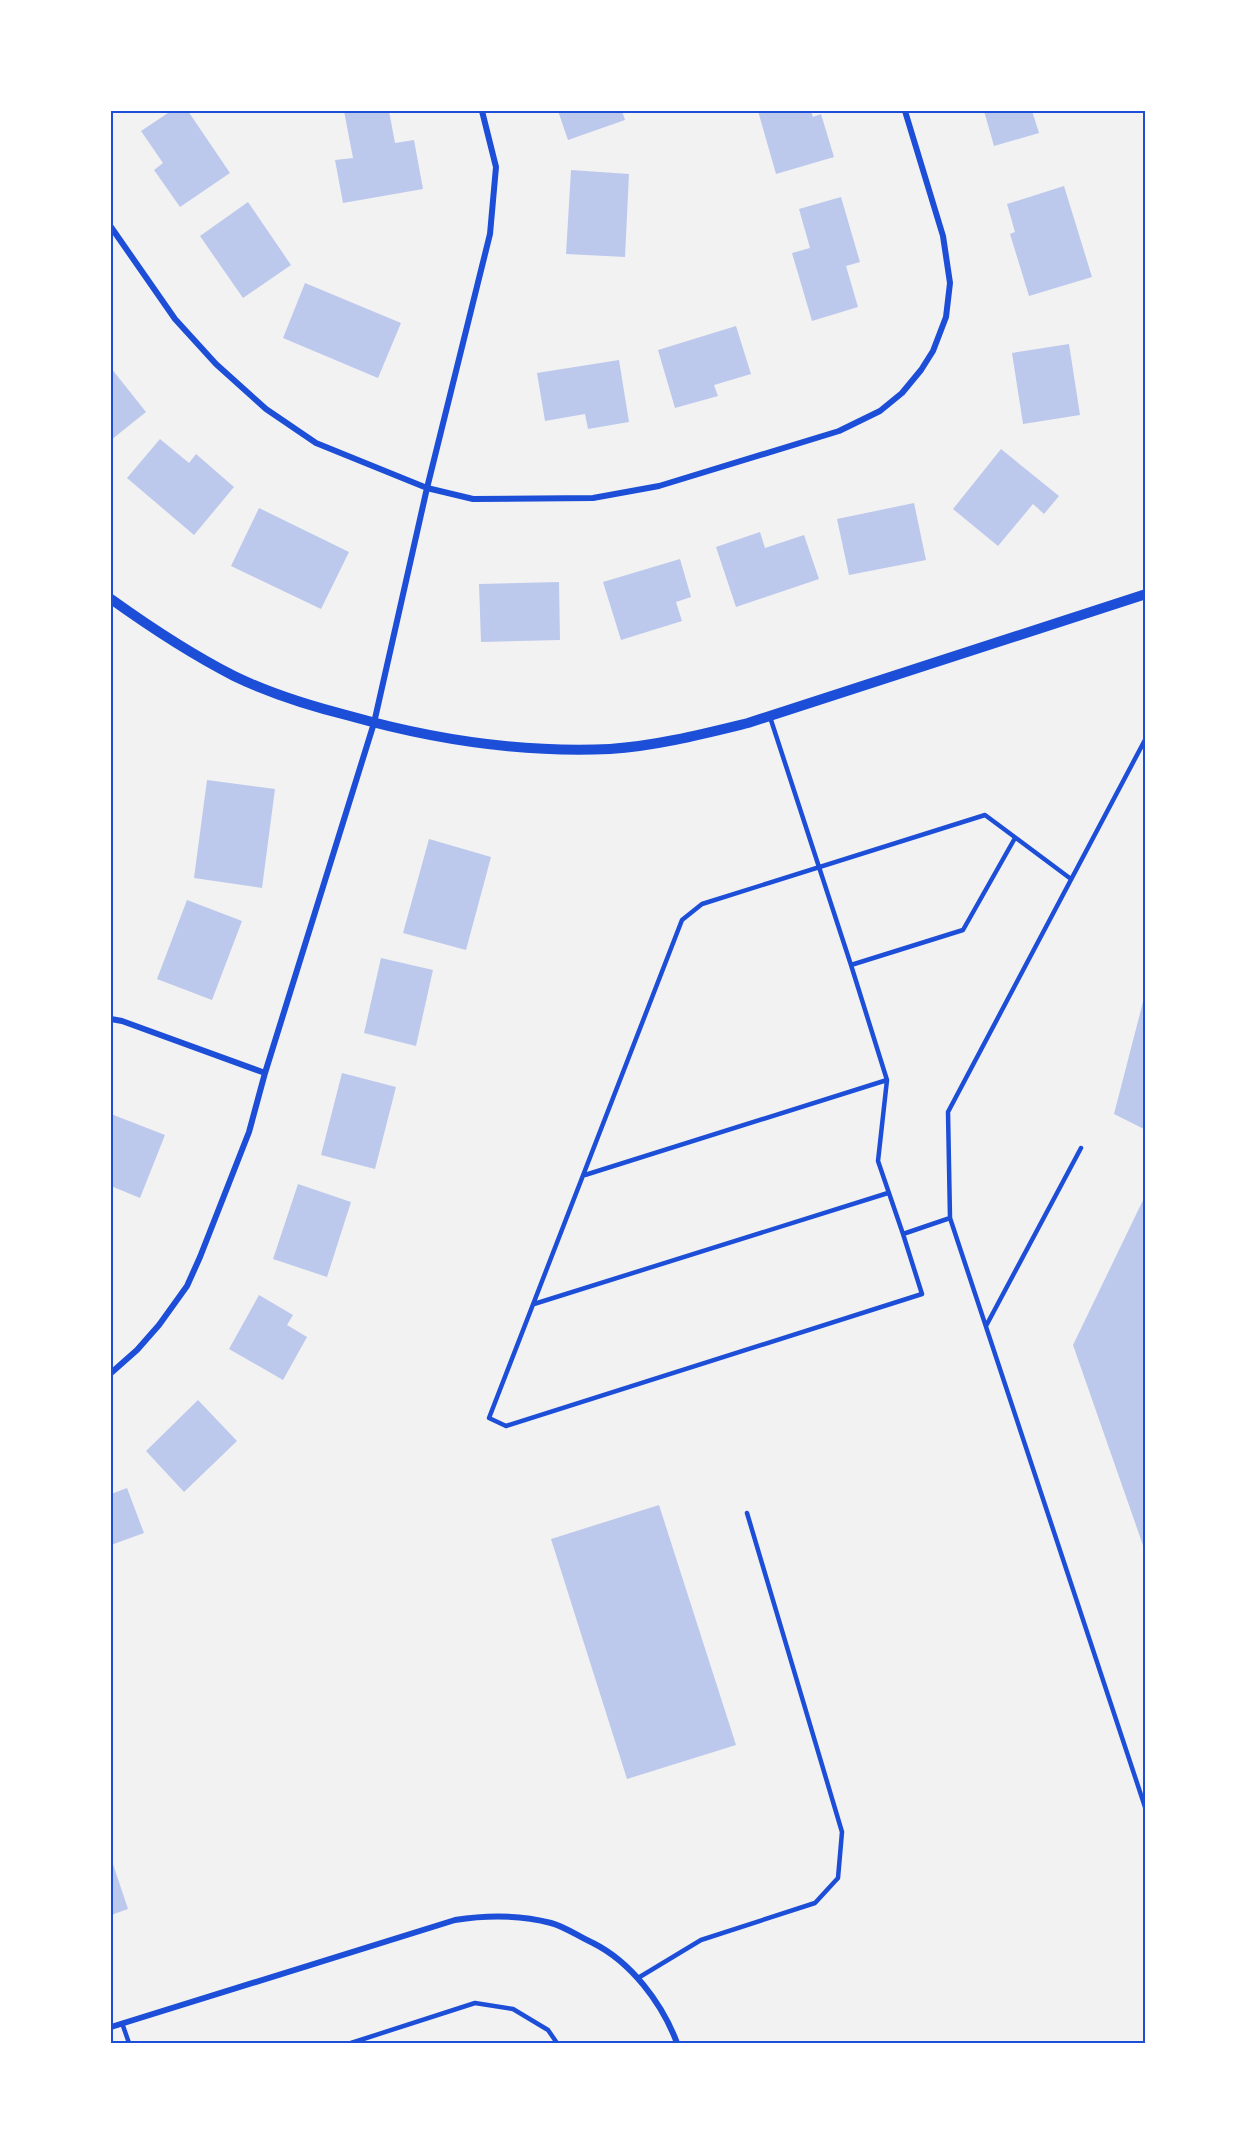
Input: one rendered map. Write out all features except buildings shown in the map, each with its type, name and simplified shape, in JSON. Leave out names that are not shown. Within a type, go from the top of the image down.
[{"type":"street","points":[[111,1373],[137,1350],[159,1325],[186,1286],[200,1257],[249,1132],[265,1073],[374,723],[427,488],[490,234],[496,167],[482,111]]},
{"type":"street","points":[[111,227],[175,319],[216,364],[266,409],[316,442],[427,488],[473,499],[593,498],[659,486],[839,431],[880,411],[902,393],[921,370],[933,351],[946,317],[950,283],[943,236],[905,111]]},
{"type":"street","points":[[111,599],[159,634],[234,676],[292,701],[437,738],[532,749],[611,749],[691,737],[770,716],[1146,594]]},
{"type":"street","points":[[111,1019],[265,1073]]},
{"type":"street","points":[[111,2027],[455,1920],[472,1917],[515,1917],[553,1924],[602,1947],[638,1978],[665,2016],[677,2043]]},
{"type":"lane","points":[[770,716],[819,867],[851,965],[887,1080],[878,1161],[922,1294],[506,1426],[489,1418],[682,920],[702,904],[819,867],[985,816],[1071,879]]},
{"type":"lane","points":[[1146,738],[948,1112],[950,1218],[1146,1810]]},
{"type":"lane","points":[[851,965],[963,930],[1015,838]]},
{"type":"lane","points":[[585,1175],[887,1080]]},
{"type":"lane","points":[[986,1326],[1081,1148]]},
{"type":"lane","points":[[534,1304],[888,1193]]},
{"type":"lane","points":[[903,1234],[950,1218]]},
{"type":"lane","points":[[638,1978],[701,1940],[815,1903],[838,1878],[842,1832],[747,1514]]},
{"type":"lane","points":[[351,2043],[475,2003],[513,2009],[548,2030],[557,2043]]},
{"type":"lane","points":[[122,2023],[129,2043]]}]
